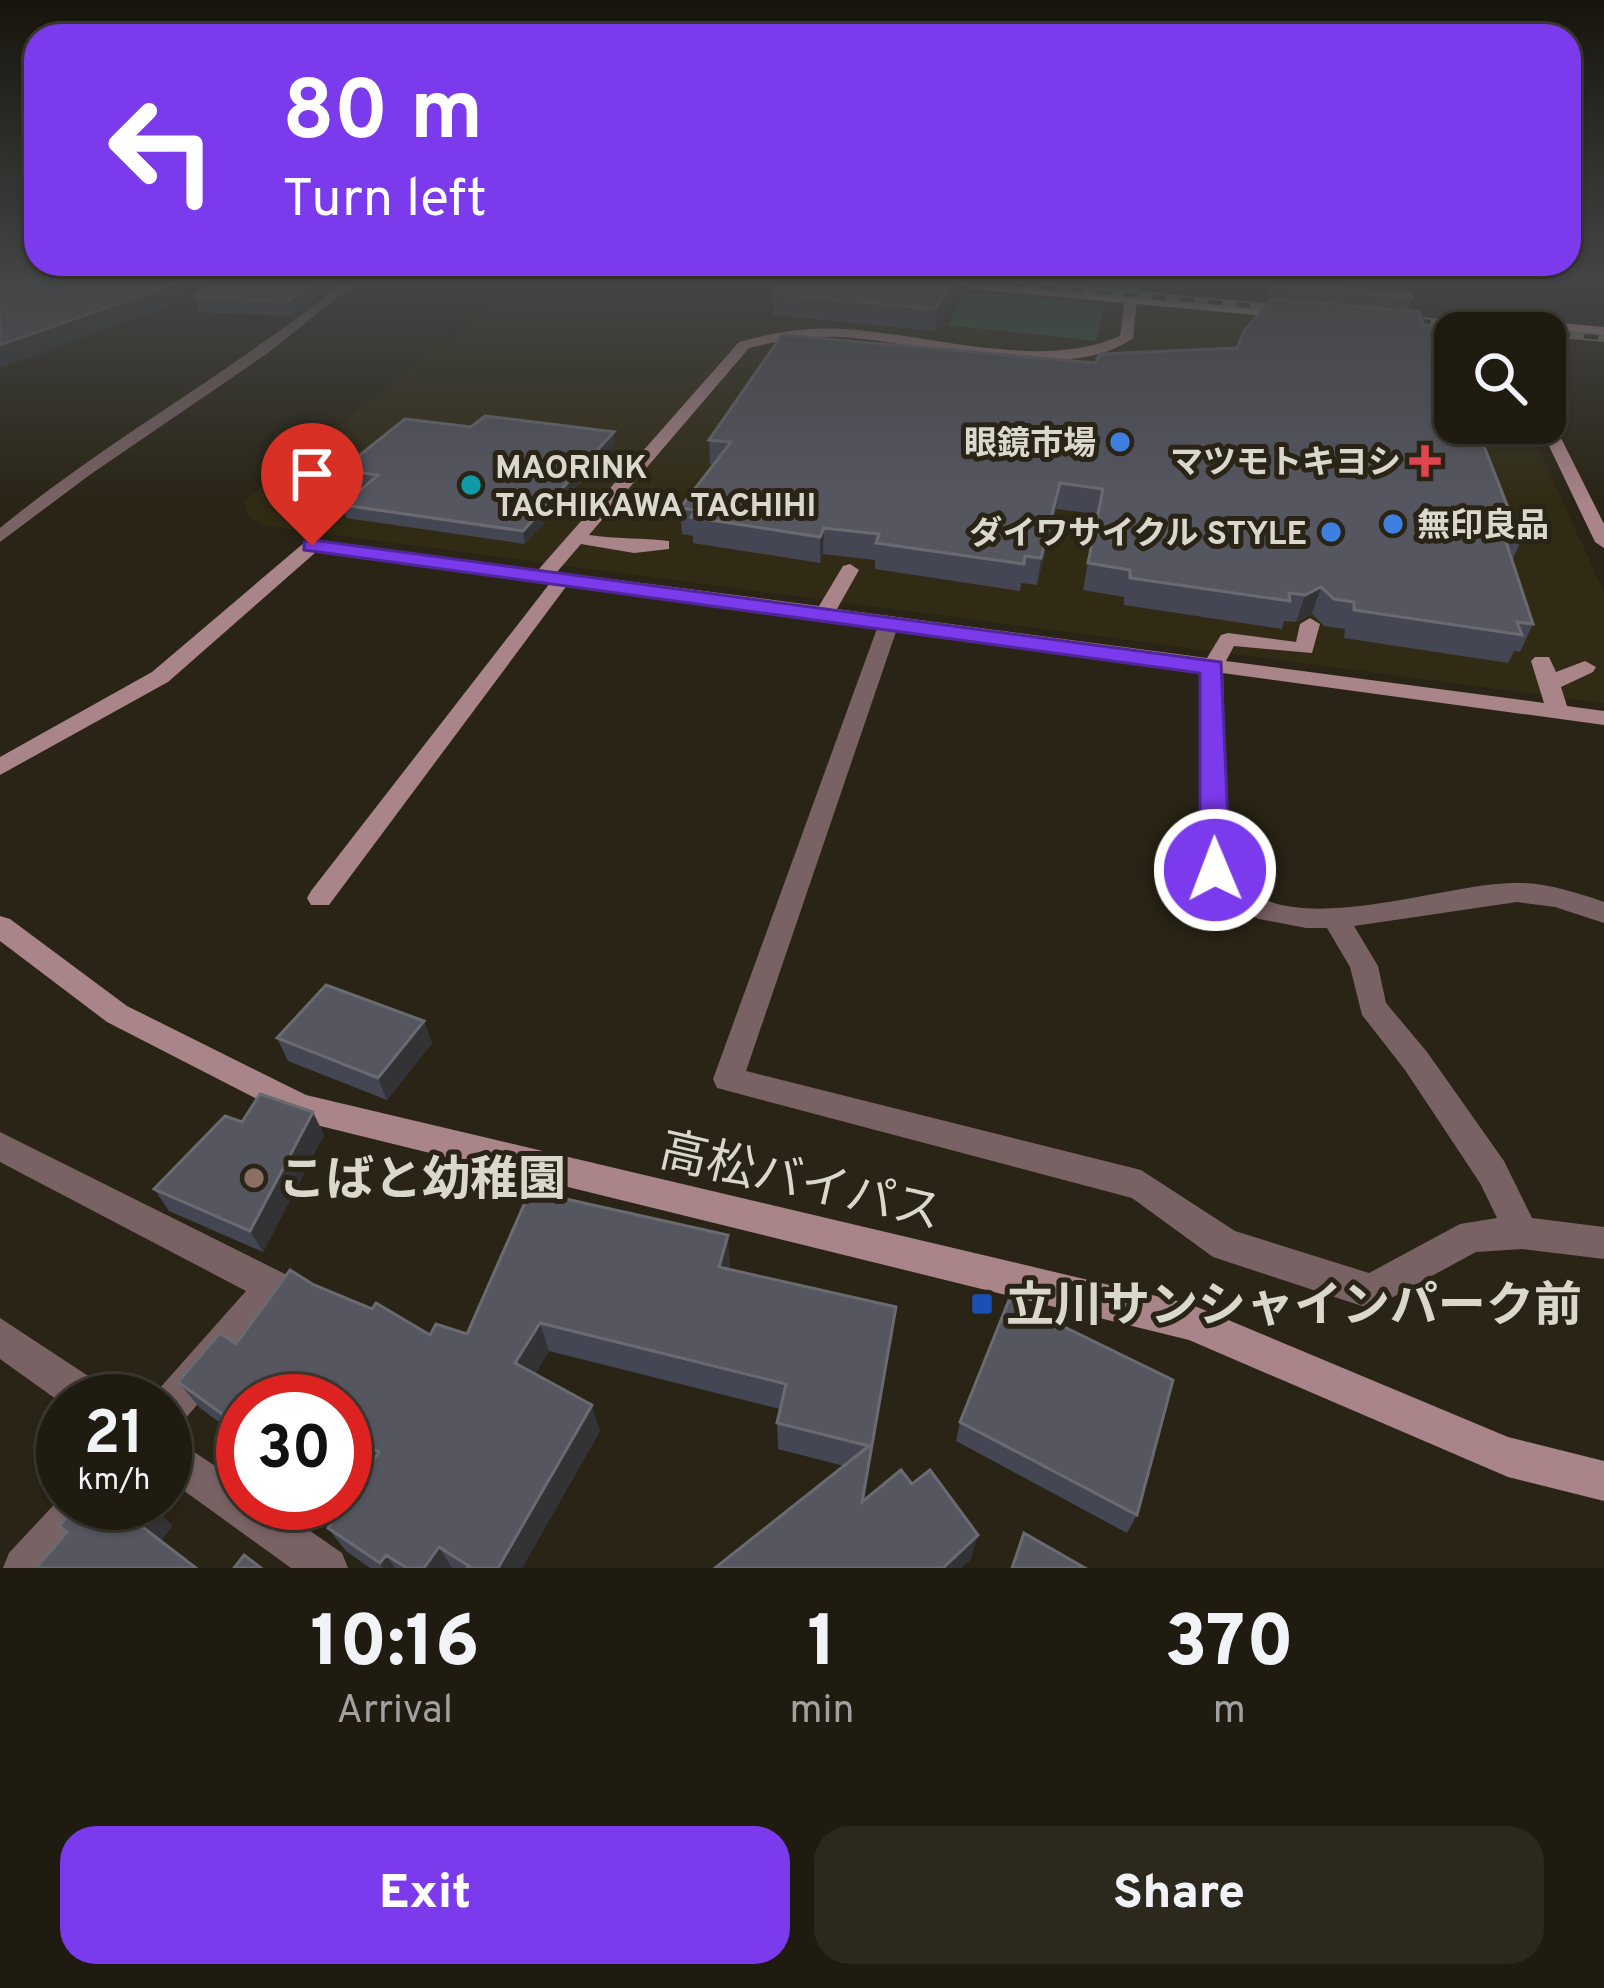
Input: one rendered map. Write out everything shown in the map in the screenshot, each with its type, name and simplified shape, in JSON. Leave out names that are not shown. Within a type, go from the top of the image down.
[{"type":"street","points":[[2,532],[100,457],[250,357]]},
{"type":"street","points":[[320,898],[554,577],[576,538],[733,357]]},
{"type":"street","points":[[1556,444],[1604,542]]},
{"type":"street","points":[[576,538],[634,547],[662,545]]},
{"type":"street","points":[[0,767],[160,677],[312,546],[1604,718]]},
{"type":"street","points":[[824,614],[850,570]]},
{"type":"street","points":[[889,623],[728,1079],[1141,1185],[1225,1245],[1371,1291],[1472,1236],[1522,1233],[1604,1243]]},
{"type":"street","points":[[1310,624],[1305,649],[1228,639],[1212,667],[1215,870],[1223,884],[1250,906],[1288,919],[1507,893],[1546,894],[1604,913]]},
{"type":"street","points":[[1558,712],[1545,673],[1585,667]]},
{"type":"street","points":[[1334,917],[1364,966],[1372,1007],[1416,1061],[1492,1172],[1522,1233]]},
{"type":"street","name":"高松バイパス","points":[[0,926],[117,1014],[300,1107],[1190,1322],[1508,1457],[1604,1481]]},
{"type":"street","points":[[0,1146],[274,1287],[192,1381]]},
{"type":"street","points":[[0,1336],[54,1374]]},
{"type":"street","points":[[192,1472],[327,1568]]},
{"type":"street","points":[[24,1568],[58,1530]]},
{"type":"shaded area","points":[[425,357],[1434,357],[1434,444],[1537,444],[1604,592],[1604,703],[266,526],[248,517],[244,501]]},
{"type":"building","points":[[767,357],[1030,357],[1095,363],[1098,357],[1434,357],[1434,444],[1483,444],[1521,541],[1505,539],[1533,624],[1517,622],[1522,635],[1354,610],[1354,602],[1334,599],[1321,587],[1305,595],[1289,593],[1290,601],[1130,578],[1130,570],[1088,563],[1103,489],[1060,483],[1041,558],[1025,556],[1024,564],[876,543],[879,534],[824,528],[820,537],[691,517],[695,510],[680,508],[731,442],[709,440]]},
{"type":"building","name":"MAORINK TACHIKAWA TACHIHI","points":[[485,416],[614,432],[523,531],[343,505],[378,475],[341,470],[405,419],[471,427]]},
{"type":"building","points":[[326,985],[424,1021],[378,1078],[277,1038]]},
{"type":"building","points":[[260,1094],[313,1112],[250,1231],[154,1189],[225,1116],[242,1122]]},
{"type":"building","points":[[530,1191],[728,1235],[719,1267],[896,1307],[862,1502],[901,1470],[912,1484],[930,1470],[978,1535],[943,1568],[715,1568],[869,1446],[777,1423],[786,1384],[540,1323],[515,1363],[592,1405],[498,1568],[467,1568],[439,1547],[424,1568],[407,1568],[386,1555],[380,1563],[331,1530],[372,1530],[372,1462],[379,1452],[372,1448],[372,1374],[216,1374],[216,1409],[192,1392],[192,1374],[185,1374],[220,1333],[236,1344],[290,1270],[372,1309],[376,1303],[430,1335],[436,1324],[467,1334]]},
{"type":"building","points":[[1009,1300],[1173,1380],[1137,1515],[960,1422]]},
{"type":"building","points":[[147,1530],[196,1568],[36,1568],[67,1532]]},
{"type":"building","points":[[1024,1533],[1085,1568],[1012,1568]]},
{"type":"building","points":[[244,1555],[261,1568],[234,1568]]},
{"type":"place","name":"眼鏡市場","points":[[1120,442]]},
{"type":"place","name":"マツモトキヨシ","points":[[1425,461]]},
{"type":"place","name":"MAORINK TACHIKAWA TACHIHI","points":[[471,485]]},
{"type":"place","name":"無印良品","points":[[1393,524]]},
{"type":"place","name":"ダイワサイクル STYLE","points":[[1331,532]]},
{"type":"place","name":"こばと幼稚園","points":[[254,1178]]},
{"type":"place","name":"立川サンシャインパーク前","points":[[982,1304]]},
{"type":"route","points":[[312,546],[1212,667],[1215,870]]}]
